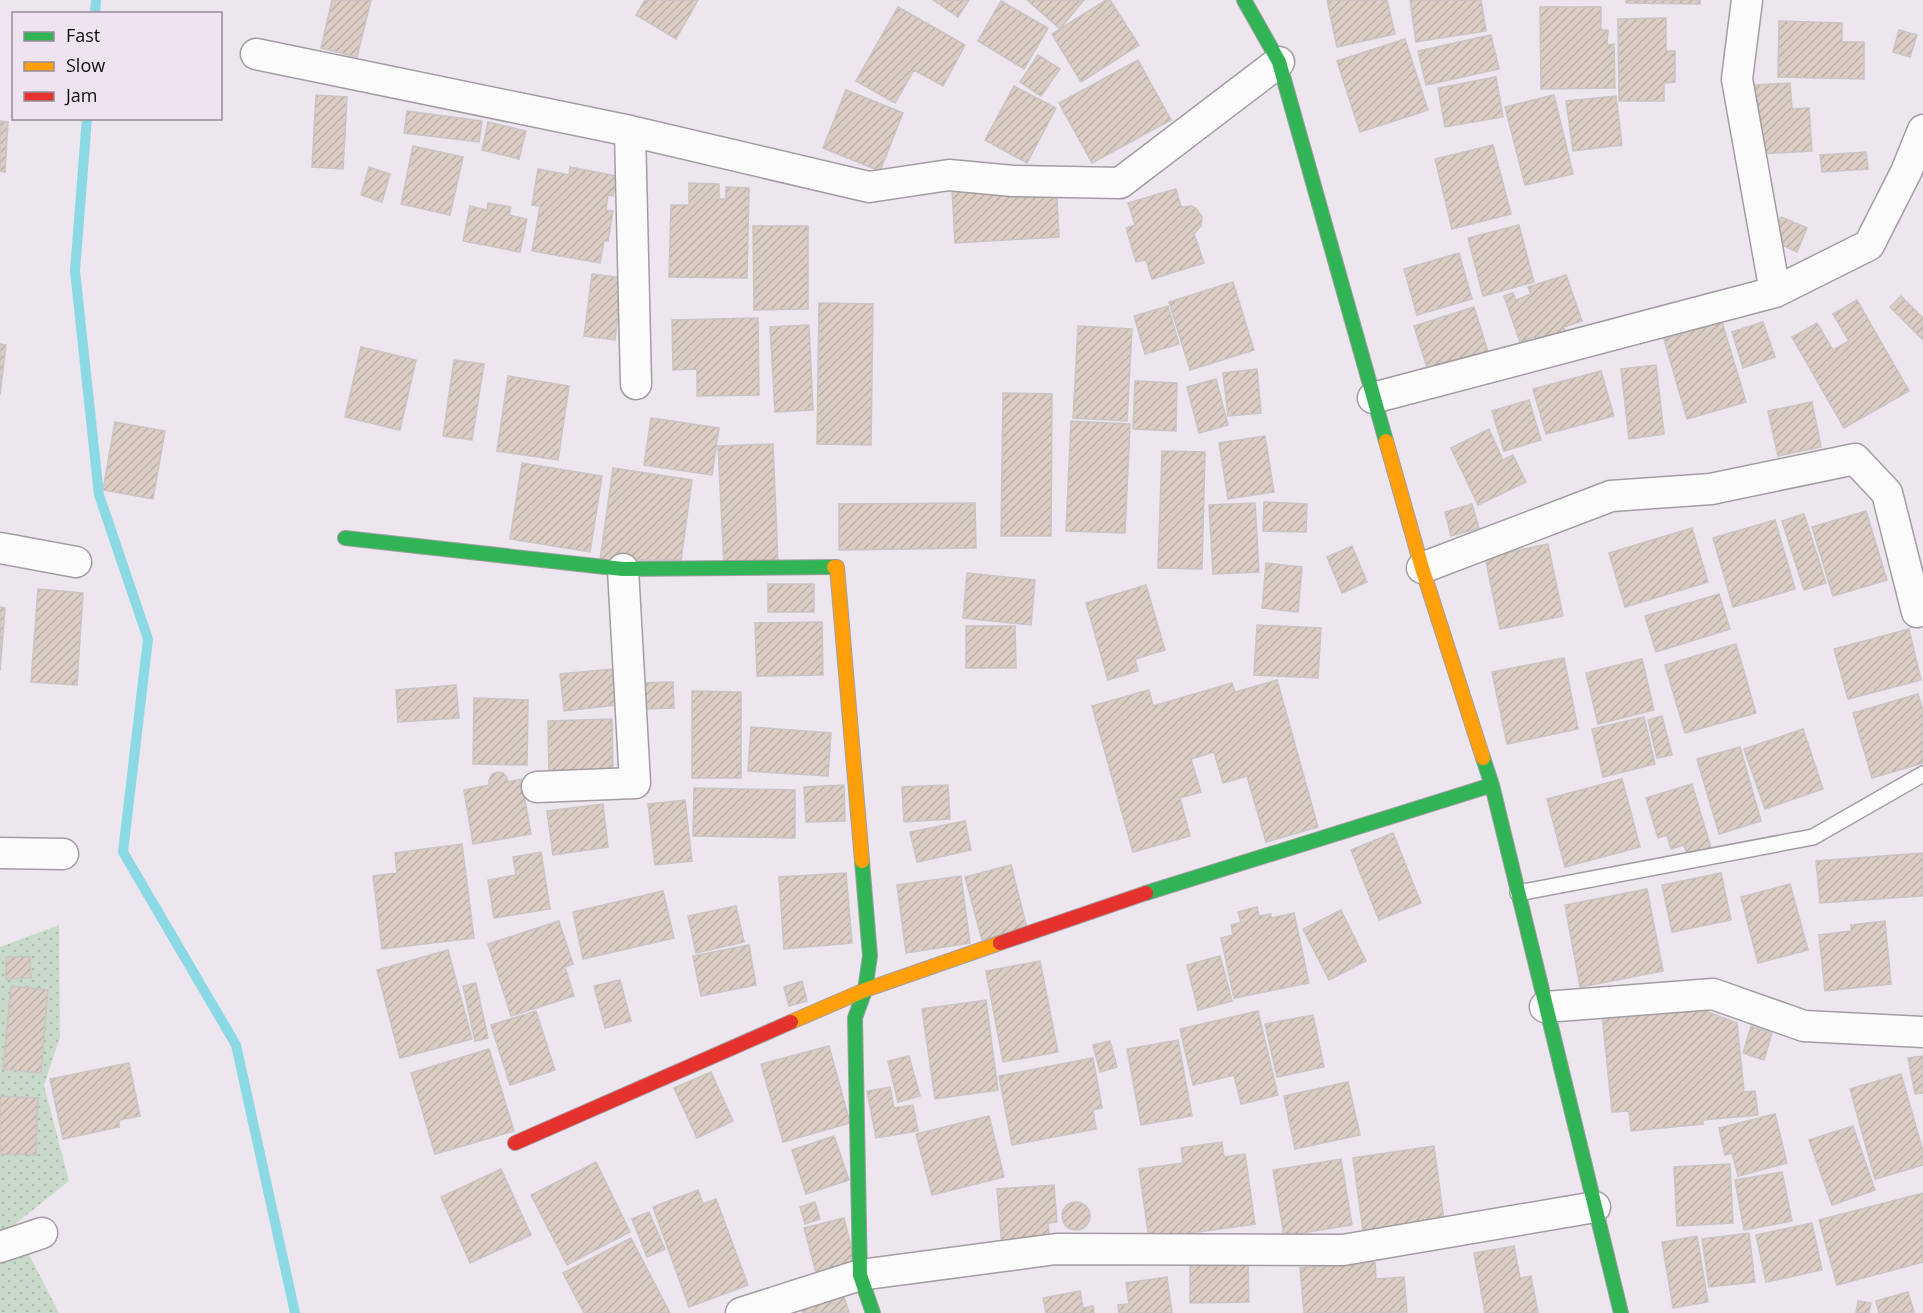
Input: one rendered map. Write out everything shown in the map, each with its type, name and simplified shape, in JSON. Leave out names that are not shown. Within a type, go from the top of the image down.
[{"type":"street","points":[[1244,0],[1279,63],[1422,568],[1492,785],[1622,1313]]},
{"type":"street","points":[[1747,0],[1737,79],[1775,292]]},
{"type":"street","points":[[256,54],[630,131],[869,188],[949,175],[1013,181],[1120,183],[1279,63]]},
{"type":"street","points":[[1373,398],[1775,292],[1869,245],[1915,175],[1923,130]]},
{"type":"street","points":[[630,131],[636,384]]},
{"type":"street","points":[[1422,568],[1611,496],[1711,489],[1855,459],[1887,493],[1917,612]]},
{"type":"street","points":[[345,538],[623,569],[837,567],[870,956],[865,990],[855,1018],[860,1275],[873,1313]]},
{"type":"street","points":[[0,548],[76,562]]},
{"type":"street","points":[[537,787],[635,783],[623,569]]},
{"type":"street","points":[[515,1143],[865,990],[1116,902],[1492,785]]},
{"type":"street","points":[[0,853],[63,854]]},
{"type":"street","points":[[1545,1007],[1713,994],[1804,1026],[1923,1032]]},
{"type":"street","points":[[741,1313],[860,1275],[1056,1249],[1343,1250],[1595,1207]]},
{"type":"street","points":[[0,1247],[42,1233]]},
{"type":"lane","points":[[1518,893],[1813,837],[1923,774]]},
{"type":"green space","points":[[59,925],[60,1037],[44,1085],[69,1181],[14,1225],[59,1313],[0,1313],[0,947]]},
{"type":"building","points":[[332,0],[371,0],[357,57],[321,48]]},
{"type":"building","points":[[645,0],[698,0],[676,39],[636,15]]},
{"type":"building","points":[[933,0],[969,0],[958,17]]},
{"type":"building","points":[[1027,0],[1084,0],[1060,29]]},
{"type":"building","points":[[1106,0],[1110,0],[1139,45],[1081,82],[1052,34]]},
{"type":"building","points":[[1327,0],[1387,0],[1395,34],[1337,47]]},
{"type":"building","points":[[1410,0],[1481,0],[1486,31],[1416,42]]},
{"type":"building","points":[[1626,0],[1700,0],[1700,4],[1626,3]]},
{"type":"building","points":[[1001,1],[1048,28],[1024,69],[978,41]]},
{"type":"building","points":[[898,7],[965,45],[943,86],[914,70],[895,103],[856,81]]},
{"type":"building","points":[[1540,7],[1601,7],[1601,30],[1608,30],[1607,45],[1614,44],[1615,88],[1541,89]]},
{"type":"building","points":[[1666,18],[1666,51],[1675,51],[1675,82],[1664,83],[1664,101],[1619,101],[1618,19]]},
{"type":"building","points":[[1779,21],[1842,23],[1842,42],[1864,42],[1864,79],[1778,77]]},
{"type":"building","points":[[1899,30],[1917,35],[1910,57],[1893,52]]},
{"type":"building","points":[[1491,35],[1499,69],[1426,85],[1418,51]]},
{"type":"building","points":[[1405,39],[1428,110],[1360,132],[1337,61]]},
{"type":"building","points":[[1038,55],[1060,69],[1041,96],[1020,82]]},
{"type":"building","points":[[1138,60],[1171,120],[1092,163],[1059,103]]},
{"type":"building","points":[[1496,77],[1503,117],[1445,127],[1438,88]]},
{"type":"building","points":[[1790,83],[1792,109],[1809,108],[1812,151],[1759,154],[1754,85]]},
{"type":"building","points":[[1014,86],[1056,108],[1027,163],[985,140]]},
{"type":"building","points":[[846,90],[903,113],[880,171],[823,148]]},
{"type":"building","points":[[316,95],[347,97],[343,169],[312,167]]},
{"type":"building","points":[[1554,95],[1573,174],[1525,185],[1505,107]]},
{"type":"building","points":[[1616,96],[1622,145],[1573,151],[1566,101]]},
{"type":"building","points":[[407,111],[482,121],[479,142],[404,133]]},
{"type":"building","points":[[0,121],[8,122],[5,172],[0,171]]},
{"type":"building","points":[[488,122],[526,131],[519,159],[482,150]]},
{"type":"building","points":[[1493,145],[1511,214],[1452,229],[1435,159]]},
{"type":"building","points":[[413,146],[463,157],[450,215],[401,204]]},
{"type":"building","points":[[1866,152],[1868,169],[1822,172],[1820,155]]},
{"type":"building","points":[[369,167],[390,174],[382,202],[361,195]]},
{"type":"building","points":[[570,167],[617,176],[613,196],[608,195],[606,210],[613,211],[608,241],[604,241],[600,263],[532,251],[540,206],[532,205],[538,169],[569,175]]},
{"type":"building","points":[[689,183],[719,184],[719,199],[726,199],[726,187],[749,188],[747,278],[669,277],[671,205],[689,205]]},
{"type":"building","points":[[1056,184],[1059,237],[955,243],[952,190]]},
{"type":"building","points":[[1176,189],[1181,207],[1196,208],[1202,217],[1201,226],[1194,234],[1204,263],[1152,279],[1146,260],[1136,262],[1126,228],[1135,225],[1128,203]]},
{"type":"building","points":[[488,203],[511,207],[509,215],[527,219],[520,252],[463,241],[470,206],[487,210]]},
{"type":"building","points":[[1781,217],[1807,228],[1797,252],[1771,240]]},
{"type":"building","points":[[1519,225],[1534,282],[1483,296],[1468,238]]},
{"type":"building","points":[[753,226],[808,226],[808,309],[754,310]]},
{"type":"building","points":[[1459,253],[1472,299],[1417,315],[1404,269]]},
{"type":"building","points":[[592,274],[623,278],[615,340],[584,336]]},
{"type":"building","points":[[1566,275],[1582,321],[1564,327],[1566,335],[1537,345],[1534,337],[1520,342],[1504,296],[1513,293],[1516,300],[1531,294],[1528,287]]},
{"type":"building","points":[[1233,282],[1254,350],[1190,370],[1169,302]]},
{"type":"building","points":[[1901,296],[1923,318],[1923,340],[1890,307]]},
{"type":"building","points":[[1857,300],[1909,391],[1844,428],[1792,337],[1817,323],[1833,350],[1849,341],[1833,314]]},
{"type":"building","points":[[819,303],[873,304],[871,445],[817,444]]},
{"type":"building","points":[[1168,306],[1179,344],[1145,354],[1134,316]]},
{"type":"building","points":[[1474,307],[1489,355],[1429,374],[1414,326]]},
{"type":"building","points":[[758,318],[759,395],[697,396],[697,369],[673,370],[672,320]]},
{"type":"building","points":[[1722,322],[1746,402],[1687,419],[1664,339]]},
{"type":"building","points":[[1763,322],[1775,357],[1743,368],[1732,332]]},
{"type":"building","points":[[809,325],[813,410],[775,412],[770,327]]},
{"type":"building","points":[[1078,326],[1132,329],[1127,421],[1073,418]]},
{"type":"building","points":[[0,344],[6,345],[0,395]]},
{"type":"building","points":[[361,347],[416,360],[400,430],[345,417]]},
{"type":"building","points":[[454,360],[484,364],[472,440],[443,436]]},
{"type":"building","points":[[1656,365],[1664,434],[1629,439],[1621,369]]},
{"type":"building","points":[[1257,369],[1261,413],[1228,416],[1223,373]]},
{"type":"building","points":[[1601,371],[1614,416],[1546,434],[1533,389]]},
{"type":"building","points":[[508,376],[569,386],[558,460],[497,451]]},
{"type":"building","points":[[1216,379],[1228,425],[1199,433],[1187,387]]},
{"type":"building","points":[[1135,381],[1177,383],[1176,431],[1133,429]]},
{"type":"building","points":[[1003,393],[1052,394],[1051,536],[1001,536]]},
{"type":"building","points":[[1529,400],[1541,440],[1504,451],[1492,411]]},
{"type":"building","points":[[1812,402],[1821,447],[1778,456],[1768,411]]},
{"type":"building","points":[[651,418],[719,428],[712,475],[644,465]]},
{"type":"building","points":[[1071,421],[1130,424],[1125,533],[1066,531]]},
{"type":"building","points":[[115,422],[165,431],[153,499],[103,490]]},
{"type":"building","points":[[1489,429],[1503,460],[1513,455],[1526,482],[1478,505],[1451,448]]},
{"type":"building","points":[[1265,436],[1274,492],[1228,499],[1219,443]]},
{"type":"building","points":[[773,444],[778,564],[724,566],[718,446]]},
{"type":"building","points":[[1162,451],[1205,452],[1202,569],[1158,568]]},
{"type":"building","points":[[522,463],[602,476],[590,552],[510,539]]},
{"type":"building","points":[[613,468],[692,480],[681,560],[600,560]]},
{"type":"building","points":[[1264,502],[1307,504],[1306,532],[1263,531]]},
{"type":"building","points":[[975,503],[976,548],[839,550],[839,504]]},
{"type":"building","points":[[1255,503],[1259,572],[1213,574],[1209,505]]},
{"type":"building","points":[[1472,504],[1479,528],[1451,536],[1445,512]]},
{"type":"building","points":[[1866,511],[1887,580],[1833,596],[1812,527]]},
{"type":"building","points":[[1804,514],[1826,583],[1804,590],[1782,521]]},
{"type":"building","points":[[1775,520],[1795,589],[1733,607],[1713,538]]},
{"type":"building","points":[[1692,528],[1708,582],[1625,607],[1609,553]]},
{"type":"building","points":[[1548,544],[1563,616],[1500,629],[1485,557]]},
{"type":"building","points":[[1352,546],[1367,582],[1342,593],[1327,557]]},
{"type":"building","points":[[1266,563],[1302,567],[1298,612],[1262,608]]},
{"type":"building","points":[[967,573],[1035,580],[1031,625],[963,618]]},
{"type":"building","points":[[768,584],[814,584],[814,612],[768,612]]},
{"type":"building","points":[[1146,585],[1165,650],[1135,659],[1138,671],[1108,680],[1086,603]]},
{"type":"building","points":[[38,589],[83,593],[77,685],[31,682]]},
{"type":"building","points":[[1719,594],[1730,629],[1656,652],[1645,616]]},
{"type":"building","points":[[0,607],[5,608],[0,671]]},
{"type":"building","points":[[822,622],[823,675],[757,676],[755,623]]},
{"type":"building","points":[[1257,625],[1321,628],[1318,678],[1254,675]]},
{"type":"building","points":[[966,626],[1015,626],[1016,668],[966,668]]},
{"type":"building","points":[[1909,629],[1921,680],[1848,699],[1834,649]]},
{"type":"building","points":[[1736,644],[1756,713],[1685,733],[1665,665]]},
{"type":"building","points":[[1564,658],[1578,729],[1507,744],[1492,672]]},
{"type":"building","points":[[1642,659],[1654,710],[1598,724],[1586,673]]},
{"type":"building","points":[[612,669],[616,705],[564,711],[560,674]]},
{"type":"building","points":[[1277,680],[1318,827],[1266,842],[1247,776],[1223,783],[1214,752],[1191,759],[1201,792],[1180,798],[1190,836],[1133,852],[1092,706],[1149,690],[1153,706],[1232,683],[1235,692]]},
{"type":"building","points":[[673,682],[674,708],[642,709],[641,683]]},
{"type":"building","points":[[456,685],[459,718],[398,722],[396,690]]},
{"type":"building","points":[[692,691],[741,692],[741,778],[692,778]]},
{"type":"building","points":[[1918,694],[1923,711],[1923,763],[1872,778],[1853,713]]},
{"type":"building","points":[[474,698],[528,700],[527,765],[473,764]]},
{"type":"building","points":[[1662,716],[1672,755],[1657,758],[1648,720]]},
{"type":"building","points":[[1644,717],[1655,764],[1603,777],[1592,729]]},
{"type":"building","points":[[612,719],[613,774],[549,775],[548,721]]},
{"type":"building","points":[[751,727],[831,733],[828,776],[748,771]]},
{"type":"building","points":[[1803,729],[1823,789],[1765,809],[1744,749]]},
{"type":"building","points":[[1740,747],[1761,821],[1719,834],[1697,759]]},
{"type":"building","points":[[497,772],[507,777],[507,782],[521,779],[531,834],[473,844],[464,790],[489,785],[492,774]]},
{"type":"building","points":[[1622,779],[1640,847],[1565,867],[1547,799]]},
{"type":"building","points":[[1692,784],[1711,848],[1687,855],[1684,845],[1671,849],[1667,835],[1658,838],[1646,798]]},
{"type":"building","points":[[844,785],[845,821],[806,822],[804,787]]},
{"type":"building","points":[[948,785],[950,819],[904,822],[902,787]]},
{"type":"building","points":[[694,788],[795,790],[795,838],[693,836]]},
{"type":"building","points":[[685,800],[692,861],[655,865],[648,804]]},
{"type":"building","points":[[603,804],[608,847],[553,855],[547,811]]},
{"type":"building","points":[[965,821],[971,850],[917,862],[910,832]]},
{"type":"building","points":[[1393,833],[1421,903],[1379,920],[1351,850]]},
{"type":"building","points":[[462,844],[474,938],[382,949],[373,876],[397,873],[395,853]]},
{"type":"building","points":[[541,852],[550,909],[494,918],[488,880],[516,875],[513,857]]},
{"type":"building","points":[[1923,853],[1923,896],[1820,903],[1816,861]]},
{"type":"building","points":[[1011,865],[1027,928],[982,940],[965,877]]},
{"type":"building","points":[[846,873],[852,943],[784,949],[779,877]]},
{"type":"building","points":[[1721,873],[1731,920],[1672,932],[1662,885]]},
{"type":"building","points":[[961,876],[970,943],[906,953],[897,885]]},
{"type":"building","points":[[1790,884],[1808,950],[1758,963],[1741,897]]},
{"type":"building","points":[[1647,889],[1663,971],[1580,987],[1565,905]]},
{"type":"building","points":[[663,891],[674,938],[583,959],[573,912]]},
{"type":"building","points":[[736,906],[744,942],[696,953],[688,916]]},
{"type":"building","points":[[1257,907],[1259,916],[1271,914],[1271,918],[1294,913],[1309,983],[1234,998],[1221,938],[1233,935],[1231,925],[1241,922],[1238,912]]},
{"type":"building","points":[[1341,910],[1366,961],[1329,980],[1303,929]]},
{"type":"building","points":[[559,921],[573,964],[565,967],[574,996],[511,1016],[488,944]]},
{"type":"building","points":[[1885,921],[1891,984],[1825,991],[1819,935],[1851,931],[1851,925]]},
{"type":"building","points":[[749,945],[756,985],[701,996],[693,956]]},
{"type":"building","points":[[448,950],[472,1039],[400,1058],[377,970]]},
{"type":"building","points":[[1220,956],[1232,1001],[1198,1010],[1187,965]]},
{"type":"building","points":[[6,957],[30,957],[31,978],[6,979]]},
{"type":"building","points":[[1040,961],[1058,1052],[1003,1062],[986,971]]},
{"type":"building","points":[[620,980],[631,1021],[605,1028],[594,986]]},
{"type":"building","points":[[802,981],[807,1001],[789,1006],[784,987]]},
{"type":"building","points":[[476,983],[488,1038],[475,1041],[463,986]]},
{"type":"building","points":[[11,986],[48,990],[41,1073],[3,1069]]},
{"type":"building","points":[[986,1000],[998,1090],[935,1099],[922,1009]]},
{"type":"building","points":[[1692,1006],[1737,1023],[1744,1092],[1755,1091],[1758,1115],[1703,1120],[1703,1124],[1631,1131],[1629,1111],[1612,1112],[1602,1015]]},
{"type":"building","points":[[536,1011],[555,1070],[510,1085],[491,1025]]},
{"type":"building","points":[[1258,1011],[1278,1095],[1241,1104],[1234,1075],[1193,1085],[1180,1029]]},
{"type":"building","points":[[1313,1015],[1324,1067],[1277,1077],[1265,1024]]},
{"type":"building","points":[[1751,1026],[1772,1033],[1764,1060],[1743,1053]]},
{"type":"building","points":[[1178,1040],[1192,1116],[1141,1125],[1127,1049]]},
{"type":"building","points":[[1110,1041],[1117,1067],[1100,1072],[1093,1045]]},
{"type":"building","points":[[829,1046],[850,1123],[783,1142],[761,1064]]},
{"type":"building","points":[[489,1049],[514,1131],[435,1154],[411,1073]]},
{"type":"building","points":[[909,1056],[920,1096],[898,1102],[888,1061]]},
{"type":"building","points":[[1923,1056],[1923,1093],[1915,1094],[1908,1058]]},
{"type":"building","points":[[1093,1058],[1102,1108],[1093,1110],[1096,1129],[1012,1145],[999,1076]]},
{"type":"building","points":[[129,1063],[140,1116],[119,1120],[119,1127],[63,1139],[50,1079]]},
{"type":"building","points":[[711,1072],[733,1121],[697,1138],[674,1088]]},
{"type":"building","points":[[1901,1074],[1923,1151],[1923,1165],[1875,1179],[1850,1089]]},
{"type":"building","points":[[1348,1082],[1360,1135],[1295,1149],[1284,1096]]},
{"type":"building","points":[[890,1087],[894,1108],[913,1105],[918,1131],[876,1138],[867,1091]]},
{"type":"building","points":[[0,1096],[38,1098],[36,1155],[0,1154]]},
{"type":"building","points":[[1775,1114],[1787,1163],[1738,1176],[1732,1153],[1725,1155],[1719,1128]]},
{"type":"building","points":[[989,1116],[1004,1177],[932,1195],[916,1134]]},
{"type":"building","points":[[1853,1126],[1875,1190],[1832,1205],[1809,1140]]},
{"type":"building","points":[[834,1136],[849,1180],[806,1194],[792,1150]]},
{"type":"building","points":[[1222,1142],[1224,1157],[1245,1154],[1255,1224],[1149,1239],[1139,1169],[1183,1163],[1181,1148]]},
{"type":"building","points":[[1434,1146],[1444,1220],[1363,1231],[1353,1158]]},
{"type":"building","points":[[1341,1159],[1352,1225],[1284,1236],[1273,1170]]},
{"type":"building","points":[[596,1162],[630,1232],[567,1265],[531,1195]]},
{"type":"building","points":[[1730,1164],[1733,1223],[1677,1226],[1674,1167]]},
{"type":"building","points":[[501,1169],[531,1235],[470,1263],[441,1197]]},
{"type":"building","points":[[1782,1172],[1792,1221],[1744,1230],[1735,1180]]},
{"type":"building","points":[[1054,1185],[1057,1222],[1048,1223],[1050,1243],[1002,1247],[997,1189]]},
{"type":"building","points":[[698,1190],[703,1204],[716,1199],[748,1285],[689,1307],[653,1207]]},
{"type":"building","points":[[1923,1193],[1923,1262],[1837,1285],[1819,1220]]},
{"type":"building","points":[[815,1202],[820,1219],[805,1224],[800,1207]]},
{"type":"building","points":[[1076,1202],[1086,1206],[1090,1216],[1086,1226],[1076,1230],[1066,1226],[1062,1216],[1066,1206]]},
{"type":"building","points":[[649,1212],[665,1249],[647,1257],[632,1219]]},
{"type":"building","points":[[844,1218],[856,1266],[817,1276],[804,1228]]},
{"type":"building","points":[[1812,1223],[1822,1270],[1766,1282],[1756,1235]]},
{"type":"building","points":[[1749,1233],[1755,1282],[1709,1287],[1702,1239]]},
{"type":"building","points":[[1697,1236],[1708,1302],[1673,1308],[1662,1242]]},
{"type":"building","points":[[631,1238],[670,1313],[584,1313],[563,1273]]},
{"type":"building","points":[[1514,1246],[1520,1278],[1531,1276],[1538,1313],[1485,1313],[1474,1253]]},
{"type":"building","points":[[1248,1261],[1249,1302],[1190,1303],[1190,1262]]},
{"type":"building","points":[[1375,1262],[1376,1279],[1404,1277],[1407,1312],[1304,1313],[1300,1268]]},
{"type":"building","points":[[1167,1277],[1172,1313],[1119,1313],[1118,1305],[1129,1304],[1126,1283]]},
{"type":"building","points":[[1080,1291],[1083,1308],[1093,1306],[1094,1313],[1046,1313],[1043,1298]]},
{"type":"building","points":[[1908,1292],[1914,1312],[1879,1313],[1876,1301]]},
{"type":"building","points":[[843,1294],[849,1312],[803,1313],[801,1309]]},
{"type":"building","points":[[1858,1301],[1871,1303],[1869,1313],[1856,1313]]},
{"type":"waterway","points":[[95,12],[96,0]]},
{"type":"waterway","points":[[87,120],[75,271],[99,495],[148,639],[123,852],[236,1045],[295,1313]]},
{"type":"traffic: fast","points":[[1244,0],[1279,62],[1386,441]]},
{"type":"traffic: fast","points":[[345,538],[623,569],[834,567]]},
{"type":"traffic: fast","points":[[1483,758],[1492,785],[1621,1313]]},
{"type":"traffic: fast","points":[[1146,893],[1492,785]]},
{"type":"traffic: fast","points":[[862,861],[870,956],[865,990],[855,1018],[860,1275],[873,1313]]},
{"type":"traffic: slow","points":[[1386,441],[1422,568],[1483,758]]},
{"type":"traffic: slow","points":[[834,567],[837,567],[862,861]]},
{"type":"traffic: slow","points":[[791,1022],[865,990],[1000,943]]},
{"type":"traffic: jam","points":[[1000,943],[1146,893]]},
{"type":"traffic: jam","points":[[515,1143],[791,1022]]}]
